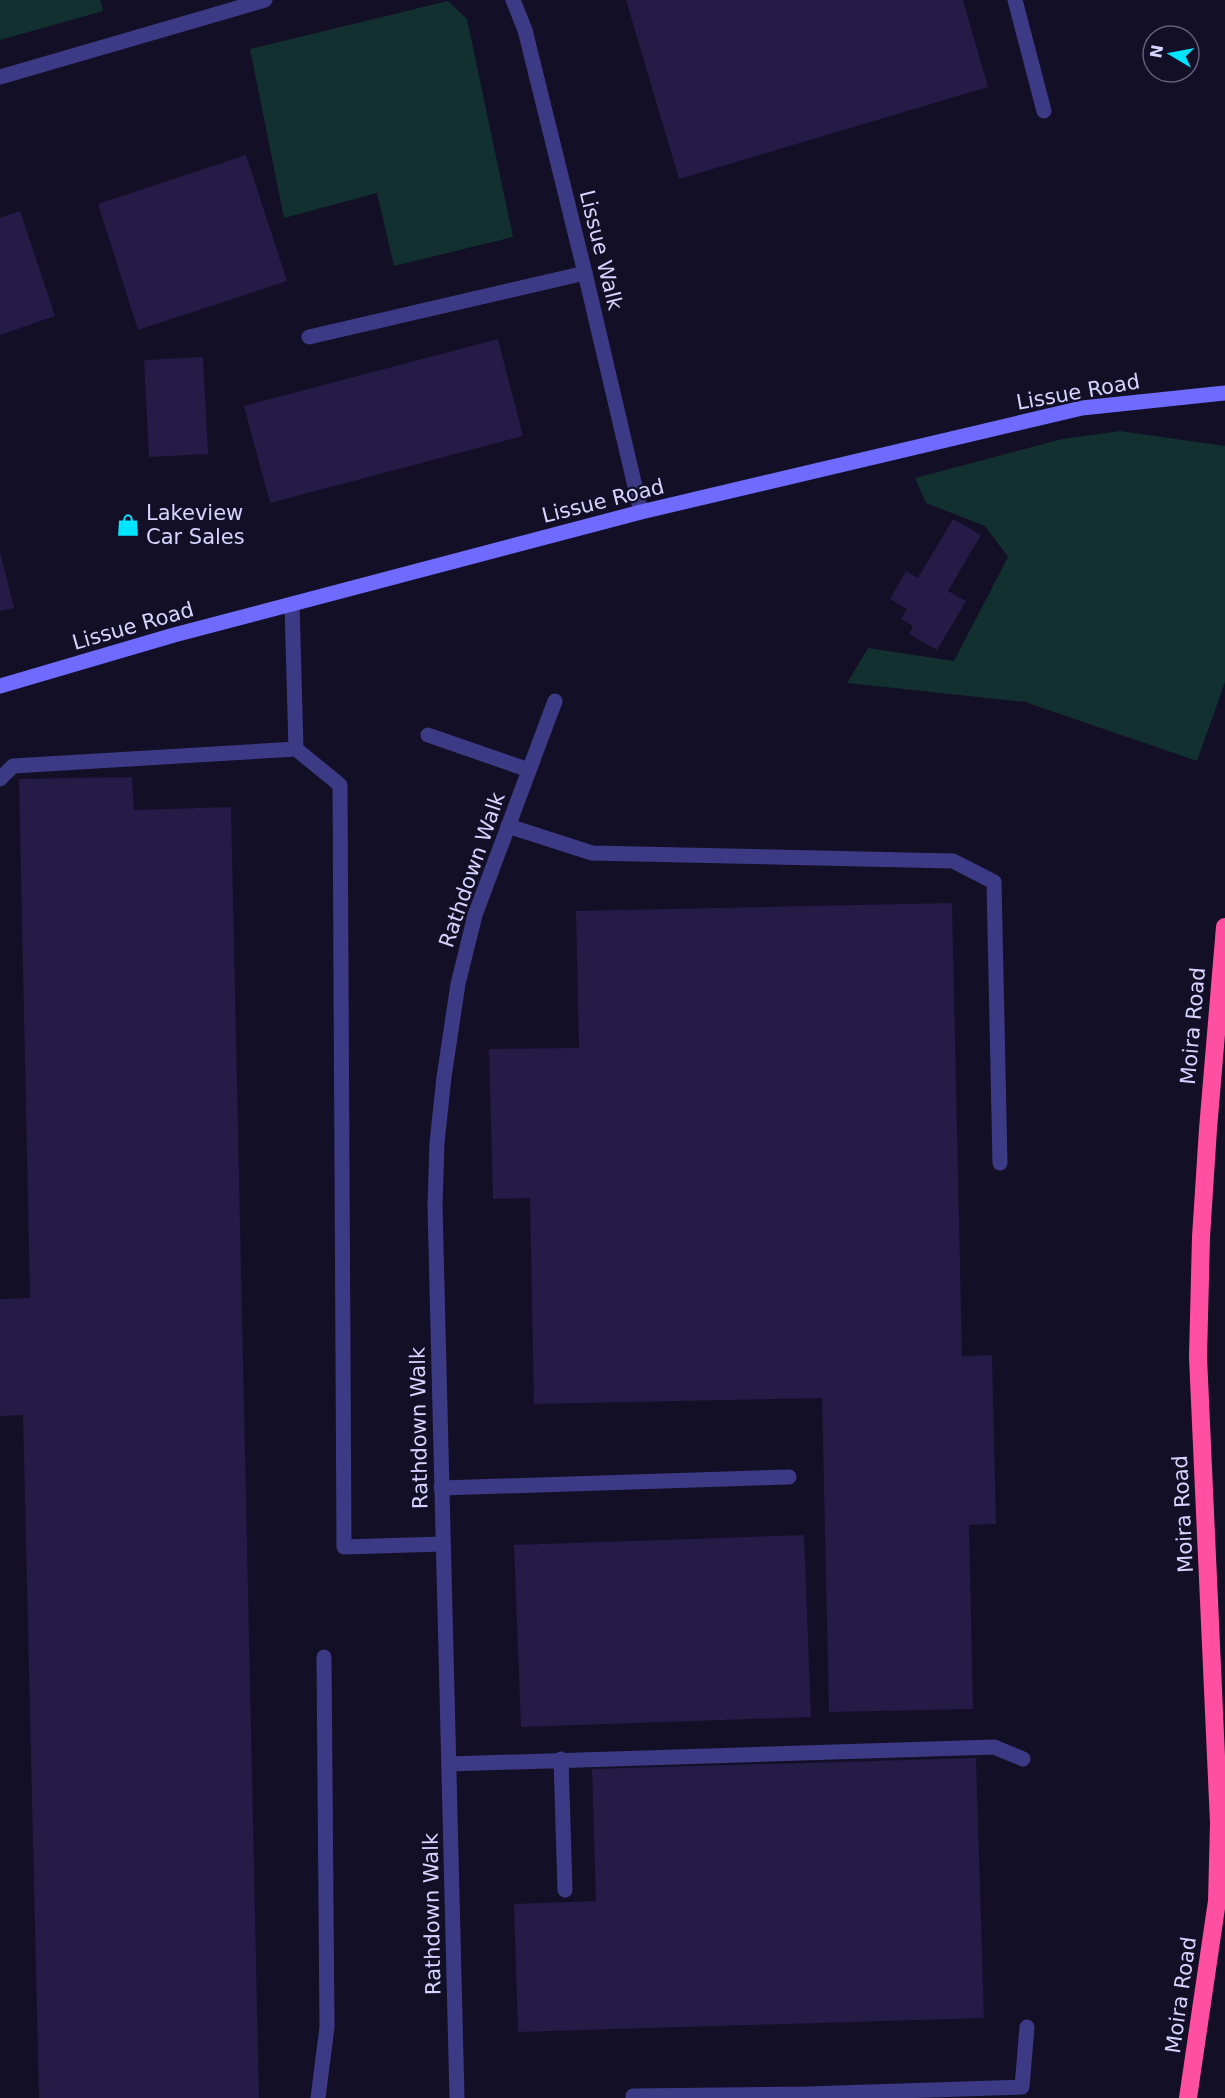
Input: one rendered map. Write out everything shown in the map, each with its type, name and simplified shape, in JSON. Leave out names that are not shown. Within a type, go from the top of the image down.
[{"type":"highway","name":"Moira Road","points":[[1188,2098],[1217,1901],[1219,1823],[1216,1715],[1198,1357],[1201,1237],[1207,1140],[1225,927]]},
{"type":"street","points":[[0,77],[265,0]]},
{"type":"street","name":"Lissue Walk","points":[[513,0],[525,30],[641,512]]},
{"type":"street","points":[[1015,0],[1044,111]]},
{"type":"street","points":[[309,337],[585,273]]},
{"type":"street","name":"Lissue Road","points":[[0,686],[174,635],[641,512],[1082,408],[1225,393]]},
{"type":"street","points":[[292,604],[296,748]]},
{"type":"street","name":"Rathdown Walk","points":[[457,2098],[435,1206],[437,1143],[458,984],[475,915],[555,701]]},
{"type":"street","points":[[429,735],[529,770]]},
{"type":"street","points":[[0,779],[13,766],[296,748],[340,785],[344,1547],[443,1544]]},
{"type":"street","points":[[508,826],[592,853],[953,861],[994,882],[1000,1163]]},
{"type":"street","points":[[441,1488],[789,1477]]},
{"type":"street","points":[[318,2098],[327,2027],[324,1657]]},
{"type":"street","points":[[449,1764],[994,1747],[1023,1759]]},
{"type":"street","points":[[561,1759],[565,1890]]},
{"type":"street","points":[[633,2096],[807,2096],[1022,2087],[1027,2027]]},
{"type":"green space","points":[[0,0],[100,0],[103,11],[0,40]]},
{"type":"green space","points":[[448,1],[467,19],[513,237],[394,266],[377,193],[284,218],[250,49]]},
{"type":"green space","points":[[1120,431],[1225,446],[1225,682],[1197,761],[1025,702],[847,683],[868,648],[954,661],[1008,557],[985,526],[926,503],[915,478],[1062,439]]},
{"type":"building","points":[[626,0],[963,0],[988,87],[679,179]]},
{"type":"building","points":[[246,155],[287,281],[138,330],[98,204]]},
{"type":"building","points":[[20,211],[55,316],[0,335],[0,218]]},
{"type":"building","points":[[498,339],[523,436],[270,503],[244,406]]},
{"type":"building","points":[[203,357],[208,454],[149,457],[144,360]]},
{"type":"building","points":[[953,519],[981,535],[948,591],[966,601],[937,650],[909,634],[913,626],[901,619],[907,609],[890,599],[906,571],[918,578]]},
{"type":"building","points":[[0,552],[14,608],[0,611]]},
{"type":"building","points":[[132,777],[134,810],[231,807],[259,2098],[39,2098],[23,1415],[0,1416],[0,1299],[30,1298],[19,779]]},
{"type":"building","points":[[952,903],[962,1356],[992,1355],[996,1524],[969,1525],[973,1709],[829,1712],[822,1398],[534,1404],[530,1198],[493,1199],[489,1049],[579,1048],[576,911]]},
{"type":"building","points":[[804,1535],[811,1717],[521,1727],[514,1545]]},
{"type":"building","points":[[976,1758],[984,2018],[518,2032],[514,1904],[596,1901],[592,1769]]},
{"type":"place","name":"Lakeview Car Sales","points":[[128,525]]}]
